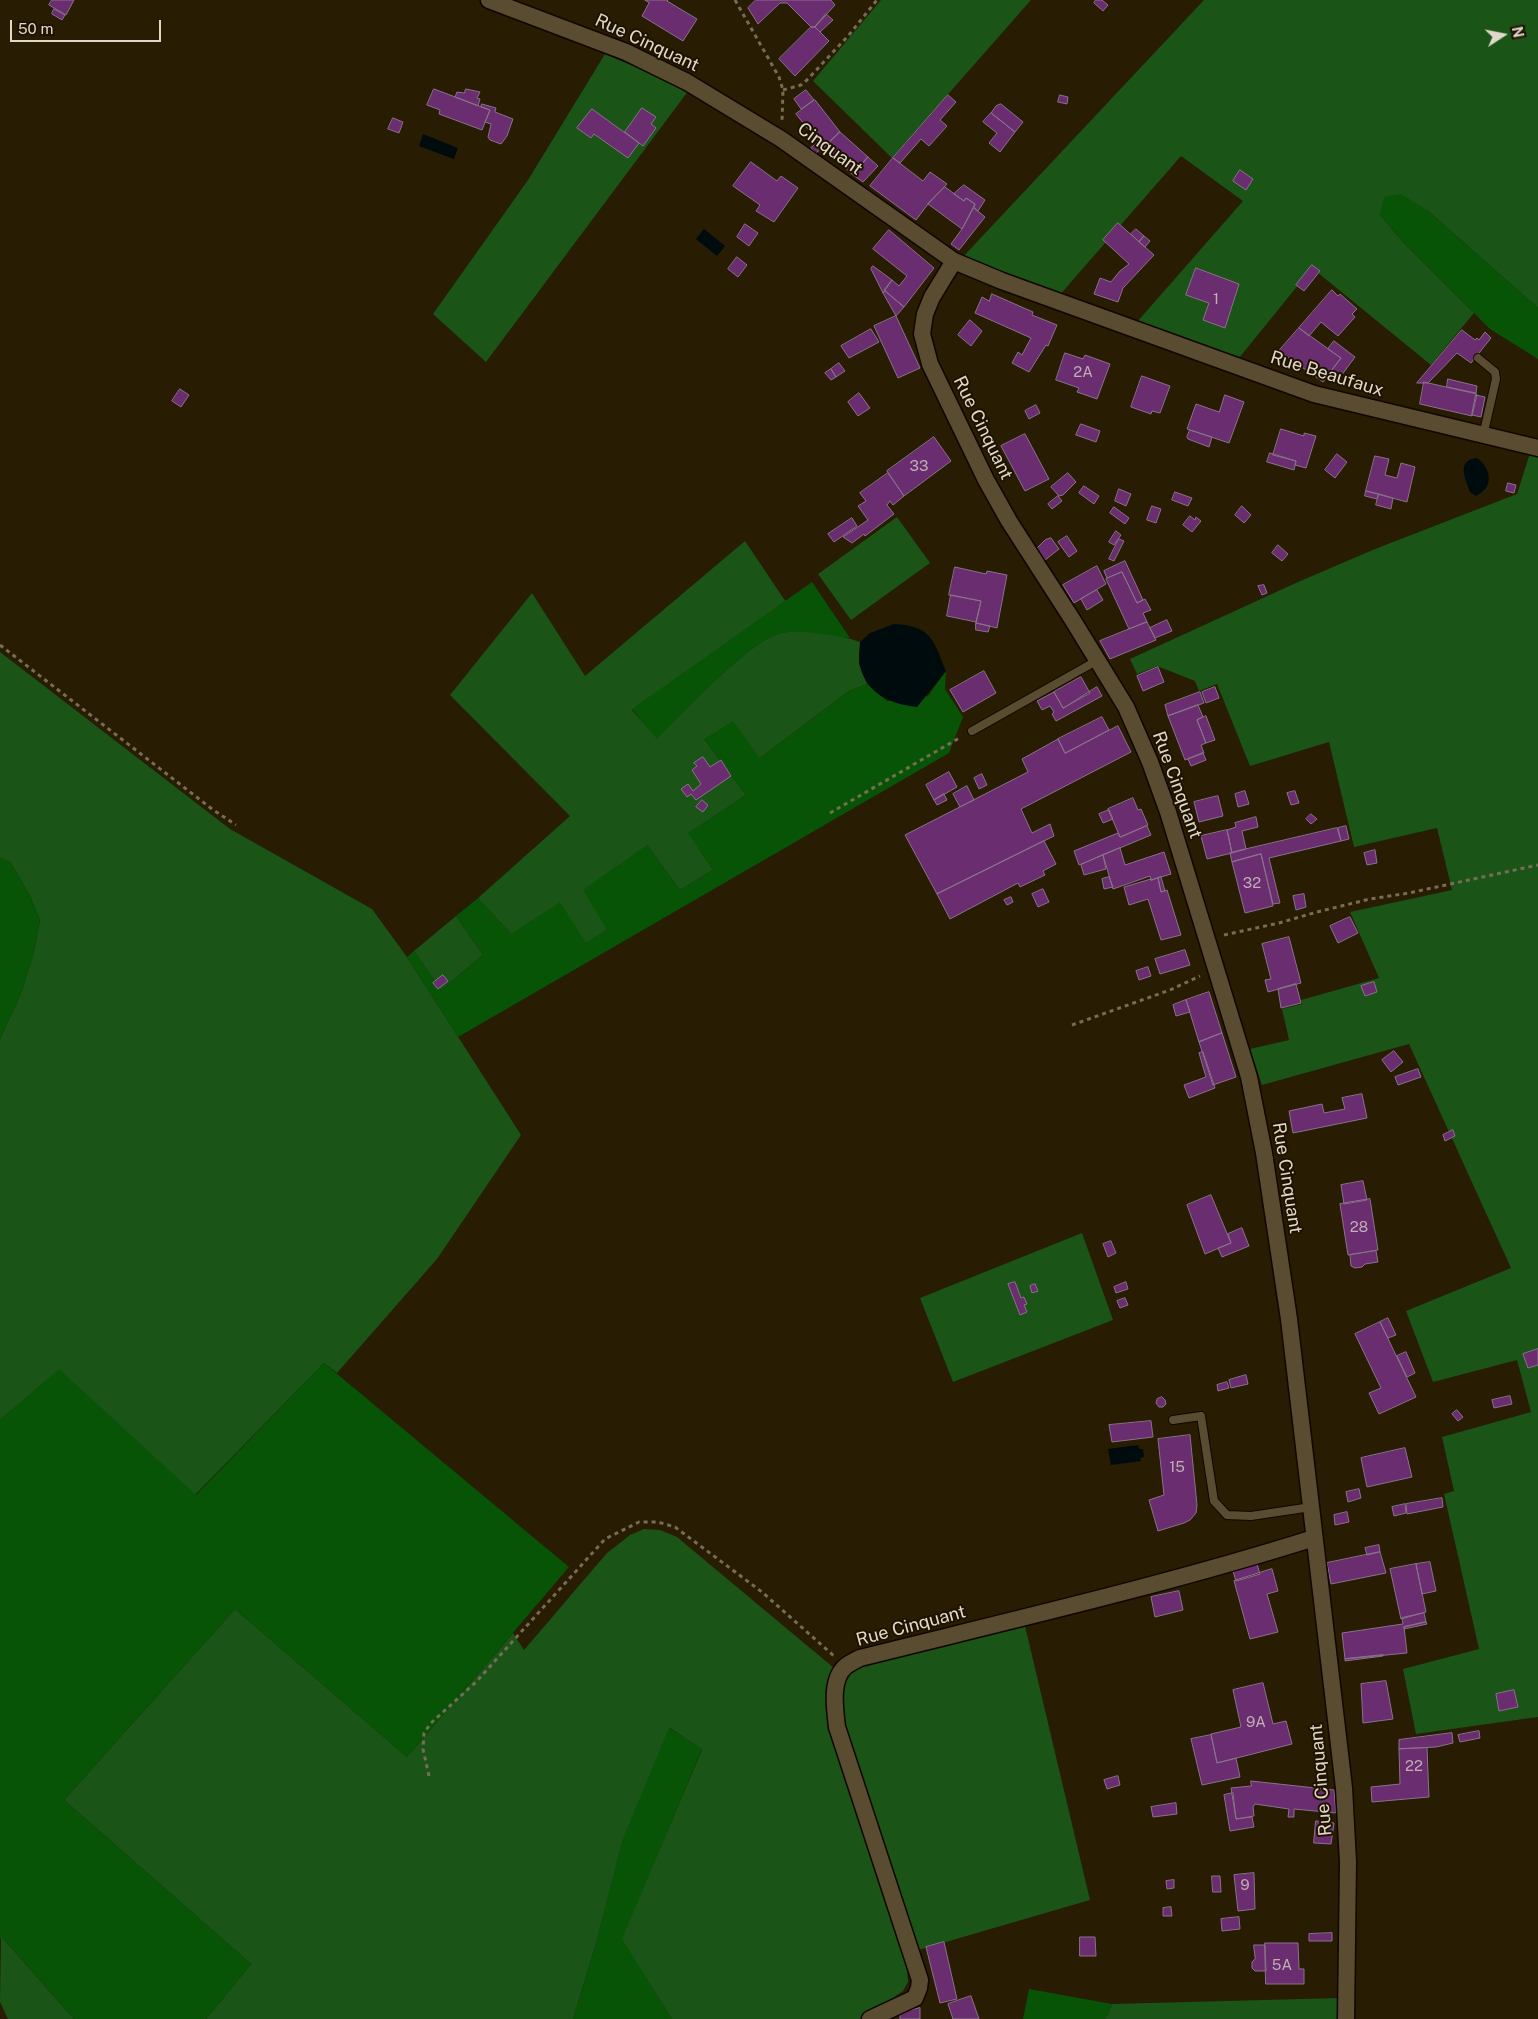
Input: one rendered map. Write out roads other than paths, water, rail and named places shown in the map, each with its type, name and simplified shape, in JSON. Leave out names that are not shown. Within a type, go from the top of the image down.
[{"type":"street","name":"Rue Cinquant","points":[[489,0],[626,52],[687,82],[781,138]]},
{"type":"street","name":"Cinquant","points":[[781,138],[954,261]]},
{"type":"street","name":"Rue Cinquant","points":[[954,261],[932,297],[925,314],[922,334],[930,364],[990,488],[1126,707],[1150,762],[1168,812],[1249,1077],[1264,1153],[1289,1319],[1344,1798],[1348,1862],[1346,2019]]},
{"type":"street","name":"Rue Beaufaux","points":[[954,261],[1110,321],[1314,394],[1538,448]]},
{"type":"street","name":"Rue Cinquant","points":[[870,2019],[915,1998],[920,1988],[920,1980],[837,1727],[834,1703],[836,1685],[838,1676],[845,1666],[860,1658],[1131,1589],[1263,1554],[1314,1538]]},
{"type":"lane","points":[[1478,358],[1495,372],[1496,378],[1483,436]]},
{"type":"lane","points":[[972,730],[1098,660]]},
{"type":"lane","points":[[1173,1420],[1201,1416],[1214,1501],[1227,1515],[1251,1516],[1311,1508]]}]
